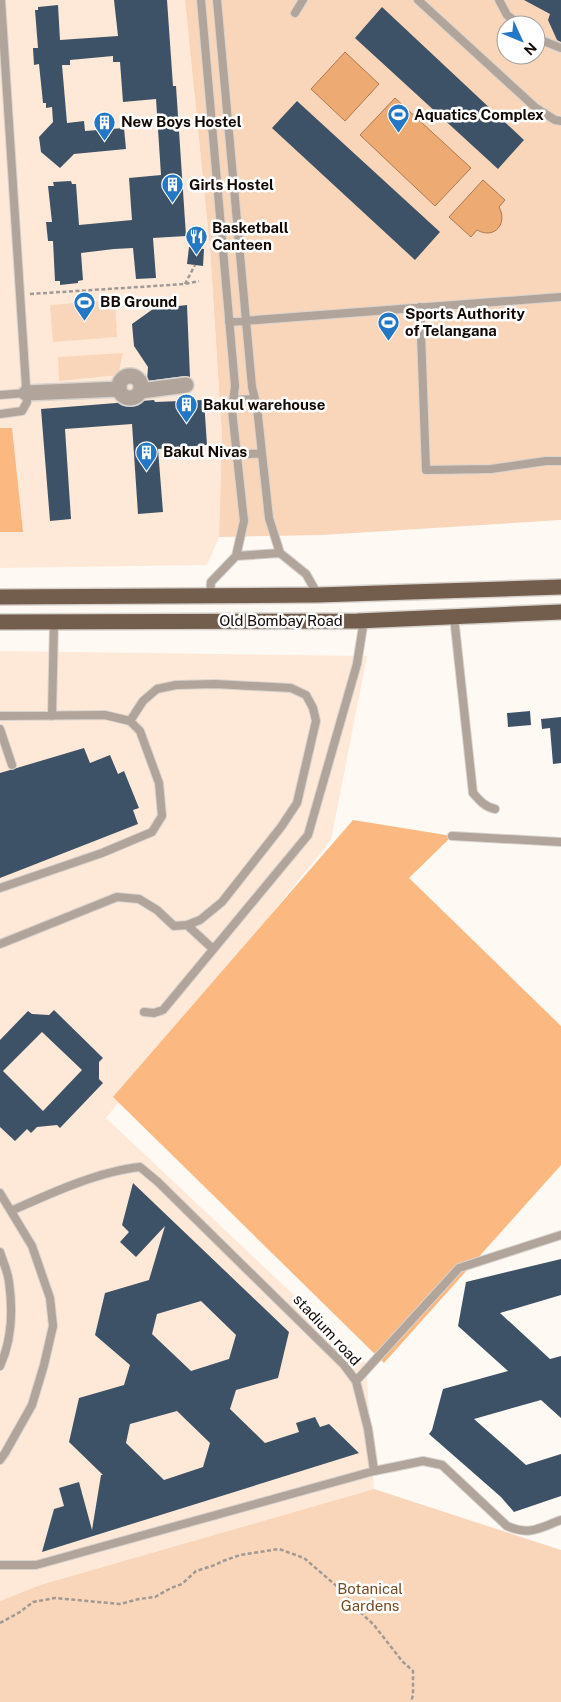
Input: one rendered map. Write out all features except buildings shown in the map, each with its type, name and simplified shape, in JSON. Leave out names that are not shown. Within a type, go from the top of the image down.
[{"type":"main road","name":"Old Bombay Road","points":[[0,597],[318,595],[561,588]]},
{"type":"main road","points":[[264,621],[265,595]]},
{"type":"main road","name":"Old Bombay Road","points":[[0,622],[364,620],[561,612]]},
{"type":"street","points":[[26,393],[119,388],[122,395],[128,398],[135,396],[140,391],[186,385]]},
{"type":"lane","points":[[0,414],[22,411],[27,402],[5,146],[1,0]]},
{"type":"lane","points":[[201,0],[235,386],[232,410],[244,521],[236,556],[211,582],[210,596]]},
{"type":"lane","points":[[217,0],[252,386],[269,518],[280,553],[306,574],[318,595]]},
{"type":"lane","points":[[295,13],[303,0]]},
{"type":"lane","points":[[418,0],[536,108],[555,120],[561,121]]},
{"type":"lane","points":[[498,0],[508,15]]},
{"type":"lane","points":[[546,42],[561,48]]},
{"type":"lane","points":[[229,322],[561,296]]},
{"type":"lane","points":[[420,307],[426,470],[491,469],[546,461],[561,461]]},
{"type":"lane","points":[[0,395],[26,393]]},
{"type":"lane","points":[[233,400],[255,399]]},
{"type":"lane","points":[[237,455],[262,453]]},
{"type":"lane","points":[[236,556],[280,553]]},
{"type":"lane","points":[[454,617],[474,793],[481,802],[495,809]]},
{"type":"lane","points":[[144,1012],[154,1014],[163,1010],[308,834],[357,664],[364,620]]},
{"type":"lane","points":[[52,716],[54,622]]},
{"type":"lane","points":[[0,944],[117,897],[139,899],[156,910],[174,926],[186,925],[200,920],[222,902],[260,856],[297,803],[316,721],[313,708],[306,695],[291,688],[216,684],[176,685],[157,689],[143,701],[130,721]]},
{"type":"lane","points":[[0,716],[105,716],[130,721],[140,731],[159,783],[162,816],[152,832],[102,853],[0,888]]},
{"type":"lane","points":[[0,729],[12,765]]},
{"type":"lane","points":[[452,836],[561,842]]},
{"type":"lane","points":[[186,925],[214,949]]},
{"type":"lane","name":"stadium road","points":[[11,1211],[52,1193],[122,1169],[140,1167],[158,1182],[344,1365],[356,1382],[368,1429],[374,1471]]},
{"type":"lane","points":[[0,1193],[32,1246],[50,1298],[52,1326],[44,1365],[32,1405],[0,1460]]},
{"type":"lane","points":[[356,1382],[458,1268],[561,1235]]},
{"type":"lane","points":[[0,1252],[9,1281],[11,1325],[4,1358],[0,1366]]},
{"type":"lane","points":[[0,1565],[36,1565],[374,1471],[423,1461],[442,1465],[507,1526],[519,1531],[531,1531],[561,1520]]},
{"type":"path","points":[[185,284],[195,265]]},
{"type":"path","points":[[19,295],[185,284],[199,281]]},
{"type":"path","points":[[0,1623],[20,1612],[32,1602],[55,1598],[120,1604],[156,1596],[182,1584],[196,1571],[215,1566],[240,1554],[279,1550],[304,1558],[340,1589],[374,1625],[412,1671],[413,1695],[411,1702]]},
{"type":"shaded area","points":[[0,0],[185,0],[210,249],[222,435],[219,537],[207,565],[0,568]]},
{"type":"shaded area","points":[[345,52],[379,84],[345,121],[311,89]]},
{"type":"shaded area","points":[[395,98],[471,168],[435,206],[360,135]]},
{"type":"shaded area","points":[[483,180],[505,200],[499,207],[502,219],[501,224],[489,233],[477,230],[471,237],[449,217]]},
{"type":"shaded area","points":[[0,428],[12,428],[23,532],[0,532]]},
{"type":"shaded area","points":[[0,651],[367,656],[331,840],[106,1118],[366,1363],[374,1489],[40,1585],[0,1601]]},
{"type":"shaded area","points":[[353,820],[452,836],[409,878],[561,1026],[561,1165],[384,1363],[113,1097]]},
{"type":"green space","name":"Sports Authority of Telangana","points":[[185,0],[561,0],[561,520],[322,535],[219,537],[222,435],[210,249]]},
{"type":"green space","name":"BB Ground","points":[[115,300],[117,337],[53,342],[50,305]]},
{"type":"green space","points":[[123,353],[118,375],[59,381],[58,357]]},
{"type":"green space","name":"Botanical Gardens","points":[[374,1489],[561,1550],[561,1702],[0,1702],[0,1601],[40,1585]]},
{"type":"place","name":"Aquatics Complex","points":[[398,134]]},
{"type":"place","name":"New Boys Hostel","points":[[105,141]]},
{"type":"place","name":"Girls Hostel","points":[[173,204]]},
{"type":"place","name":"Basketball Canteen","points":[[196,256]]},
{"type":"place","name":"BB Ground","points":[[84,321]]},
{"type":"place","name":"Sports Authority of Telangana","points":[[389,342]]},
{"type":"place","name":"Bakul warehouse","points":[[187,424]]},
{"type":"place","name":"Bakul Nivas","points":[[147,471]]}]
